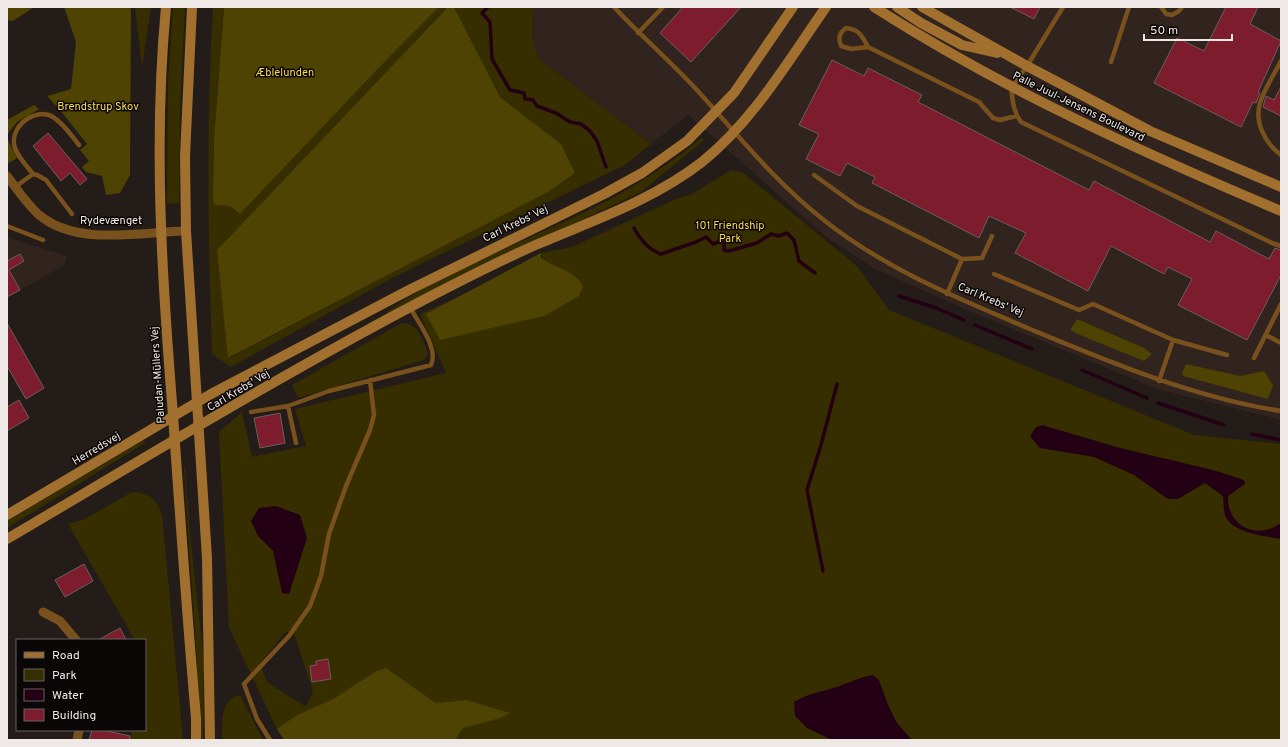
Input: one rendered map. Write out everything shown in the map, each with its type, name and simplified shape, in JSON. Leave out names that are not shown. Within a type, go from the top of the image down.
[{"type":"street","name":"Paludan-Müllers Vej","points":[[166,7],[161,100],[164,301],[196,718],[196,740]]},
{"type":"street","points":[[192,7],[186,140],[186,231],[208,558],[210,740]]},
{"type":"street","name":"Carl Krebs' Vej","points":[[197,401],[411,289],[604,194],[642,173],[687,141],[734,93],[793,7]]},
{"type":"street","name":"Carl Krebs' Vej","points":[[174,441],[239,402],[410,307],[536,245],[656,193],[702,161],[734,133],[754,110],[826,7]]},
{"type":"street","name":"Palle Juul-Jensens Boulevard","points":[[874,7],[933,44],[1011,88],[1088,126],[1281,210]]},
{"type":"street","points":[[897,7],[921,23],[962,45],[1010,57]]},
{"type":"street","name":"Palle Juul-Jensens Boulevard","points":[[922,7],[1010,57],[1150,131],[1281,187]]},
{"type":"street","points":[[931,7],[955,26]]},
{"type":"street","name":"Rydevænget","points":[[9,181],[30,206],[40,215],[56,226],[71,231],[93,235],[186,231]]},
{"type":"street","name":"Herredsvej","points":[[7,515],[197,401]]},
{"type":"street","points":[[7,540],[174,441]]},
{"type":"street","points":[[43,612],[60,621],[75,639]]},
{"type":"lane","points":[[614,7],[638,33],[694,87],[734,133]]},
{"type":"lane","points":[[638,33],[663,7]]},
{"type":"lane","points":[[1063,7],[1027,66],[1011,88],[1016,116],[1021,122],[1265,240],[1281,246]]},
{"type":"lane","points":[[1111,62],[1129,7]]},
{"type":"lane","points":[[1161,7],[1166,14],[1172,15],[1179,11],[1182,7]]},
{"type":"lane","points":[[868,47],[861,34],[854,29],[846,28],[840,32],[838,39],[841,46],[851,49],[868,47],[979,102],[993,118],[1000,120],[1016,116]]},
{"type":"lane","points":[[1281,61],[1260,104],[1259,123],[1265,139],[1281,155]]},
{"type":"lane","points":[[72,214],[46,180],[33,174],[13,144],[14,136],[18,127],[24,120],[47,114],[61,124],[79,145]]},
{"type":"lane","name":"Carl Krebs' Vej","points":[[734,133],[792,194],[852,242],[889,265],[947,294],[1159,381],[1216,398],[1281,411]]},
{"type":"lane","points":[[9,181],[33,174]]},
{"type":"lane","points":[[814,175],[857,206],[962,259],[982,258],[992,236]]},
{"type":"lane","points":[[7,226],[43,240]]},
{"type":"lane","points":[[947,294],[962,259]]},
{"type":"lane","points":[[994,274],[1079,310],[1093,304],[1173,340],[1227,355]]},
{"type":"lane","points":[[1254,358],[1281,304]]},
{"type":"lane","points":[[251,412],[288,406],[370,380],[431,366],[434,357],[431,346],[410,307]]},
{"type":"lane","points":[[1266,335],[1281,343]]},
{"type":"lane","points":[[1159,381],[1173,340]]},
{"type":"lane","points":[[270,740],[257,719],[244,684],[289,636],[310,606],[321,576],[329,534],[346,486],[370,430],[374,414],[370,380]]},
{"type":"lane","points":[[288,406],[296,443]]},
{"type":"shaded area","points":[[533,7],[1281,7],[1281,420],[1157,389],[967,310],[875,269],[825,236],[688,115],[651,144],[539,59],[532,36]]},
{"type":"shaded area","points":[[7,237],[67,256],[65,265],[7,297]]},
{"type":"green space","points":[[7,7],[34,7],[13,21],[7,20]]},
{"type":"green space","name":"Brendstrup Skov","points":[[64,7],[131,7],[130,175],[120,193],[106,195],[102,176],[86,172],[82,167],[89,161],[80,150],[87,144],[47,96],[71,89],[76,42]]},
{"type":"green space","points":[[135,7],[151,7],[142,67]]},
{"type":"green space","points":[[173,7],[185,7],[180,105],[179,203],[167,204],[168,84]]},
{"type":"green space","points":[[213,7],[224,7],[214,140],[213,202],[216,205],[230,206],[240,214],[388,57],[439,7],[448,7],[217,250],[229,358],[548,192],[575,173],[561,144],[500,97],[454,7],[533,7],[532,36],[539,59],[651,144],[625,165],[392,278],[231,367],[212,354],[208,180],[209,94]]},
{"type":"green space","name":"Æblelunden","points":[[224,7],[439,7],[388,58],[240,214],[230,206],[216,205],[213,202],[214,140]]},
{"type":"green space","points":[[448,7],[454,7],[500,97],[561,144],[575,173],[548,192],[228,358],[217,250]]},
{"type":"green space","name":"Brendstrup Skov","points":[[34,105],[39,109],[17,122],[7,135],[7,120]]},
{"type":"green space","points":[[7,138],[17,158],[9,163],[7,161]]},
{"type":"green space","points":[[702,138],[704,140],[641,192],[571,225],[226,404],[385,314],[415,293],[431,284],[602,204],[658,170]]},
{"type":"green space","name":"101 Friendship Park","points":[[731,170],[742,172],[856,265],[889,310],[1194,435],[1281,444],[1281,740],[455,740],[466,700],[436,703],[386,668],[376,671],[333,699],[297,715],[277,729],[229,628],[219,432],[242,412],[252,457],[306,446],[295,409],[446,373],[420,314],[543,260],[541,253],[572,247],[676,199],[692,194]],"holes":[[[286,631],[295,636],[313,691],[306,707],[267,682],[260,663]]]},
{"type":"green space","points":[[541,253],[541,258],[576,277],[583,287],[579,296],[544,316],[440,340],[426,314]]},
{"type":"green space","points":[[1077,319],[1144,348],[1152,354],[1144,361],[1080,335],[1070,330]]},
{"type":"green space","points":[[406,323],[411,325],[418,332],[423,341],[428,355],[424,360],[298,398],[292,385],[400,324]]},
{"type":"green space","points":[[1186,364],[1240,376],[1264,371],[1273,385],[1268,399],[1183,376],[1182,373]]},
{"type":"green space","points":[[144,440],[145,443],[7,528],[7,521]]},
{"type":"green space","points":[[185,467],[190,534],[204,662],[203,740],[199,740],[197,663]]},
{"type":"green space","points":[[132,492],[147,495],[158,505],[162,515],[183,740],[129,740],[132,731],[146,731],[146,639],[134,639],[68,524],[85,519]]},
{"type":"green space","points":[[386,668],[436,703],[466,700],[510,713],[500,718],[463,728],[455,740],[284,740],[277,729],[297,715],[333,699],[376,671]]},
{"type":"green space","points":[[240,695],[263,740],[222,740],[225,707],[233,698]]},
{"type":"water","points":[[1042,425],[1120,448],[1213,470],[1244,480],[1245,484],[1228,496],[1232,516],[1245,528],[1253,530],[1272,528],[1281,523],[1281,539],[1249,533],[1234,526],[1228,521],[1225,515],[1223,496],[1205,483],[1178,499],[1168,499],[1134,475],[1094,457],[1040,448],[1030,436],[1036,427]]},
{"type":"water","points":[[276,506],[300,515],[307,538],[289,594],[282,593],[273,551],[258,536],[251,521],[259,508]]},
{"type":"water","points":[[873,675],[879,680],[888,705],[897,723],[912,740],[832,740],[807,728],[795,716],[794,702],[799,699]]},
{"type":"building","points":[[683,7],[741,7],[691,62],[660,33]]},
{"type":"building","points":[[1010,7],[1040,7],[1034,19]]},
{"type":"building","points":[[1226,7],[1258,7],[1250,24],[1281,41],[1258,92],[1260,93],[1256,103],[1253,102],[1241,127],[1154,83],[1177,38],[1204,51]]},
{"type":"building","points":[[832,60],[864,76],[868,68],[922,95],[918,102],[1089,190],[1094,181],[1210,242],[1216,231],[1269,259],[1275,248],[1281,250],[1281,275],[1247,340],[1178,305],[1192,279],[1168,267],[1164,274],[1111,246],[1088,291],[1015,253],[1026,233],[989,216],[979,238],[872,183],[875,177],[847,163],[840,176],[806,159],[819,134],[799,125]]},
{"type":"building","points":[[1281,87],[1281,116],[1263,107],[1266,96],[1274,100]]},
{"type":"building","points":[[48,133],[87,179],[80,185],[70,173],[61,181],[33,146]]},
{"type":"building","points":[[20,254],[24,261],[9,270],[20,290],[7,297],[7,261]]},
{"type":"building","points":[[7,323],[44,388],[26,399],[7,366]]},
{"type":"building","points":[[19,400],[29,418],[7,431],[7,407]]},
{"type":"building","points":[[280,413],[285,443],[260,448],[254,418]]},
{"type":"building","points":[[84,564],[93,581],[65,597],[55,580]]},
{"type":"building","points":[[120,628],[126,639],[100,639]]},
{"type":"building","points":[[328,659],[331,679],[312,682],[310,666],[316,665],[316,661]]},
{"type":"building","points":[[92,731],[108,731],[130,736],[129,740],[89,740]]},
{"type":"waterway","points":[[488,7],[482,13],[490,22],[492,59],[510,90],[524,93],[525,99],[533,100],[537,106],[556,113],[570,122],[581,124],[590,131],[597,141],[606,167]]},
{"type":"waterway","points":[[634,228],[645,244],[661,254],[706,237],[713,244],[721,241],[724,244],[724,250],[729,251],[757,243],[771,234],[779,236],[787,233],[794,240],[799,261],[815,273]]},
{"type":"waterway","points":[[899,296],[936,308],[964,320]]},
{"type":"waterway","points":[[975,325],[1032,349]]},
{"type":"waterway","points":[[1082,370],[1147,398]]},
{"type":"waterway","points":[[823,571],[807,490],[821,445],[837,384]]},
{"type":"waterway","points":[[1158,403],[1224,425]]},
{"type":"waterway","points":[[1252,434],[1281,440]]}]
